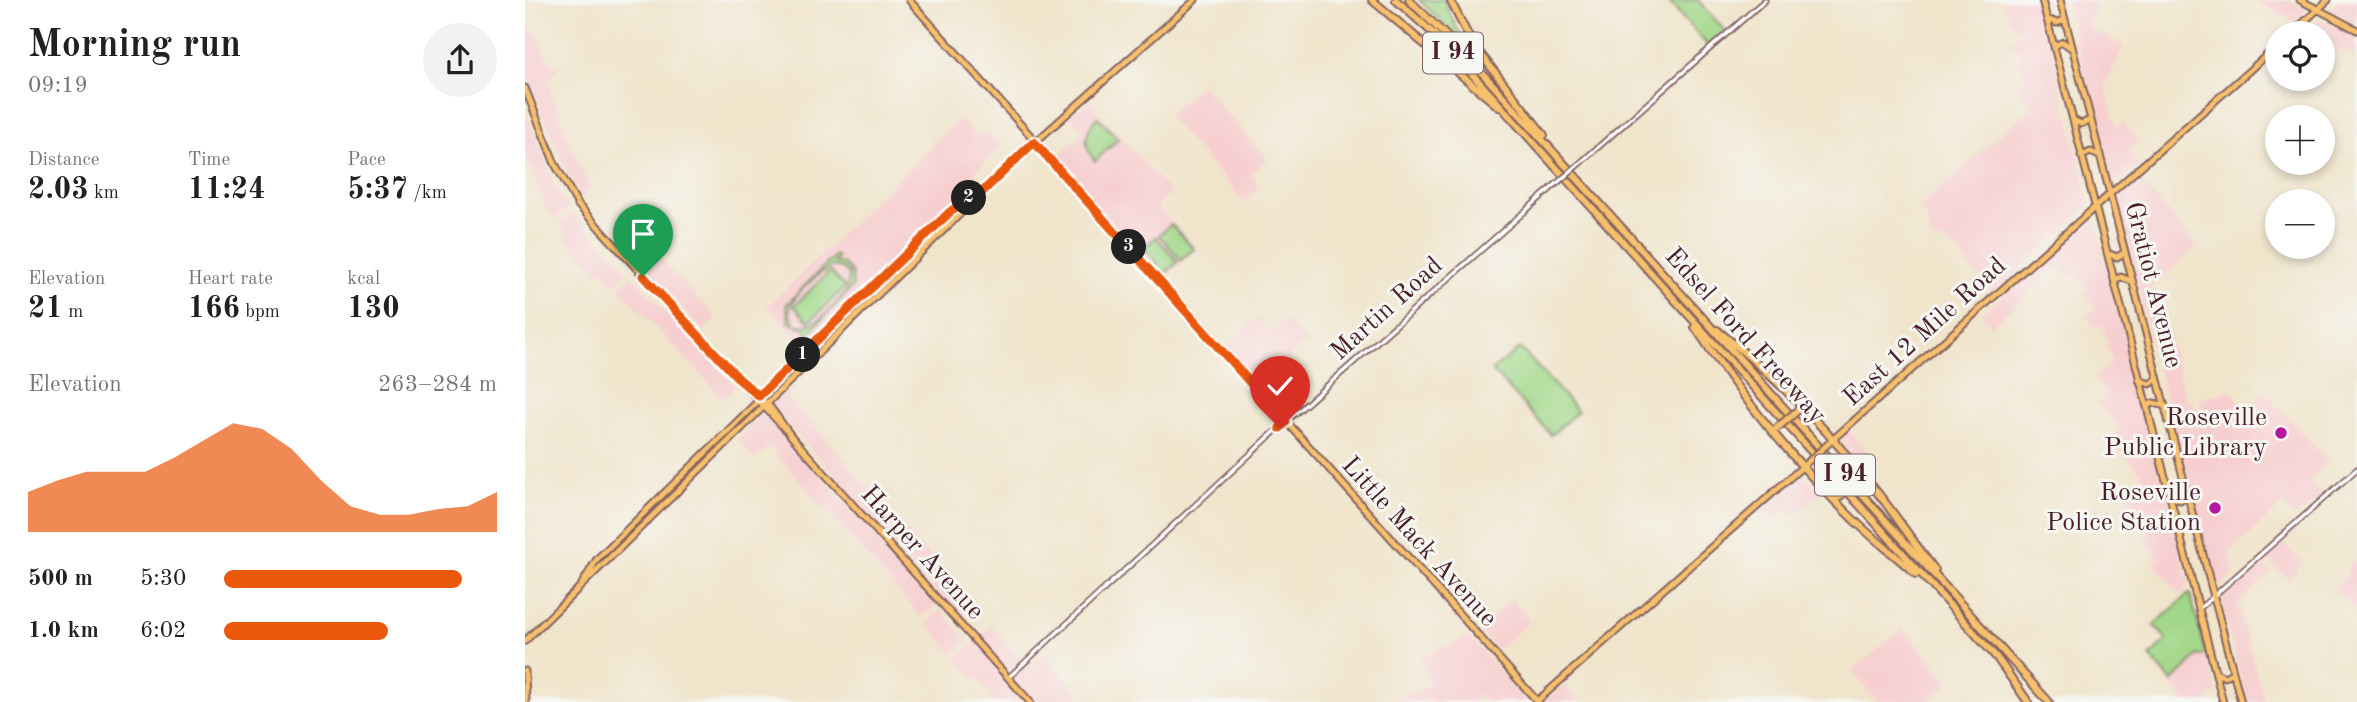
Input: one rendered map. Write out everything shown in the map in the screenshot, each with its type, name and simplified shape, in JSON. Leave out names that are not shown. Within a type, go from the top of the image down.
[{"type":"highway","points":[[1365,0],[1426,45]]},
{"type":"highway","points":[[1372,0],[1504,110]]},
{"type":"highway","name":"Edsel Ford Freeway","points":[[1396,0],[1443,42],[1997,658],[2028,702]]},
{"type":"highway","name":"Edsel Ford Freeway","points":[[1409,0],[1447,34],[2049,702]]},
{"type":"highway","points":[[1451,1],[1472,43],[1563,163]]},
{"type":"highway","points":[[1681,307],[1715,358],[1777,431],[1803,467],[1938,594]]},
{"type":"highway","points":[[1702,318],[1767,373],[1830,442],[1986,634]]},
{"type":"highway","points":[[1777,431],[1800,410]]},
{"type":"highway","points":[[1836,497],[1860,476]]},
{"type":"main road","name":"Little Mack Avenue","points":[[909,0],[1537,702]]},
{"type":"main road","points":[[525,641],[1034,142],[1195,0]]},
{"type":"main road","name":"Gratiot Avenue","points":[[2042,0],[2224,702]]},
{"type":"main road","name":"Gratiot Avenue","points":[[2060,0],[2241,702]]},
{"type":"main road","points":[[2300,0],[2357,30]]},
{"type":"main road","points":[[2306,21],[2328,0]]},
{"type":"main road","points":[[2047,19],[2057,23],[2064,19]]},
{"type":"main road","points":[[2054,46],[2063,42],[2071,48]]},
{"type":"main road","name":"East 12 Mile Road","points":[[1537,702],[2265,57]]},
{"type":"main road","name":"Harper Avenue","points":[[525,88],[555,164],[578,205],[758,398],[1030,702]]},
{"type":"main road","points":[[2073,120],[2081,124],[2090,120]]},
{"type":"main road","points":[[2081,156],[2091,152],[2099,156]]},
{"type":"main road","points":[[582,584],[591,566],[776,380],[958,206],[980,194]]},
{"type":"main road","points":[[910,251],[916,258]]},
{"type":"main road","points":[[2107,253],[2117,257],[2124,253]]},
{"type":"main road","points":[[2114,280],[2121,276],[2131,281]]},
{"type":"main road","points":[[879,281],[886,288]]},
{"type":"main road","points":[[827,332],[833,339]]},
{"type":"main road","points":[[2139,380],[2150,384],[2157,379]]},
{"type":"main road","points":[[776,380],[782,389]]},
{"type":"main road","points":[[2147,406],[2153,403],[2163,405]]},
{"type":"main road","points":[[748,408],[754,416]]},
{"type":"main road","points":[[725,431],[730,440]]},
{"type":"main road","points":[[2170,496],[2180,500],[2187,497]]},
{"type":"main road","points":[[2178,527],[2185,523],[2195,526]]},
{"type":"main road","points":[[591,566],[597,572]]},
{"type":"main road","points":[[525,671],[526,702]]},
{"type":"main road","points":[[2216,673],[2225,677],[2234,672]]},
{"type":"street","name":"Martin Road","points":[[1007,679],[1286,422],[1765,0]]},
{"type":"street","points":[[2199,609],[2357,469]]},
{"type":"shaded area","points":[[2000,0],[2039,0],[2090,203],[2089,207],[1993,293],[1951,245],[1930,237],[1928,221],[1919,207],[2033,106],[2016,86],[2026,77],[2016,61],[2022,56],[2010,42],[2020,32],[2006,16],[2010,12]]},
{"type":"shaded area","points":[[2066,0],[2084,0],[2097,7],[2090,22],[2091,29],[2124,46],[2105,83],[2117,130],[2122,122],[2140,140],[2128,151],[2139,164],[2112,184]]},
{"type":"shaded area","points":[[2253,0],[2287,0],[2305,9],[2305,14],[2297,21],[2290,21],[2284,14],[2281,15]]},
{"type":"shaded area","points":[[2339,0],[2357,0],[2357,24],[2329,10]]},
{"type":"shaded area","points":[[527,21],[532,33],[536,32],[546,56],[559,69],[547,80],[577,162],[591,188],[581,197],[567,173],[525,70]]},
{"type":"shaded area","points":[[2335,26],[2357,37],[2357,52],[2353,56],[2335,47]]},
{"type":"shaded area","points":[[1201,85],[1267,159],[1250,174],[1261,186],[1244,202],[1167,115]]},
{"type":"shaded area","points":[[1089,101],[1171,193],[1157,206],[1196,249],[1163,279],[1055,158],[1084,133],[1070,116]]},
{"type":"shaded area","points":[[525,111],[556,188],[569,208],[555,218],[545,207],[525,154]]},
{"type":"shaded area","points":[[960,118],[977,137],[986,129],[1001,146],[974,172],[982,181],[808,349],[767,307]]},
{"type":"shaded area","points":[[2136,176],[2197,246],[2150,288],[2158,297],[2186,401],[2192,400],[2199,426],[2206,421],[2200,398],[2231,390],[2246,409],[2265,392],[2329,463],[2309,481],[2323,496],[2296,517],[2283,504],[2229,553],[2235,573],[2218,588],[2170,417],[2115,197]]},
{"type":"shaded area","points":[[573,213],[628,271],[615,284],[602,269],[598,272],[565,237],[568,234],[558,224]]},
{"type":"shaded area","points":[[2092,220],[2096,224],[2189,584],[2181,595],[2153,563],[2159,557],[2143,538],[2149,533],[2135,518],[2141,512],[2125,493],[2144,476],[2110,439],[2121,429],[2097,403],[2107,393],[2094,379],[2112,362],[2102,324],[2096,328],[2086,317],[2096,308],[2083,293],[2088,288],[2075,273],[2070,278],[2059,266],[1991,326],[1981,314]]},
{"type":"shaded area","points":[[655,253],[716,318],[703,331],[642,265]]},
{"type":"shaded area","points":[[632,276],[736,386],[724,399],[619,288]]},
{"type":"shaded area","points":[[1258,318],[1270,332],[1285,319],[1306,342],[1258,385],[1225,347]]},
{"type":"shaded area","points":[[784,392],[916,540],[902,553],[770,404]]},
{"type":"shaded area","points":[[761,413],[775,424],[936,605],[921,617],[770,447],[755,459],[738,437]]},
{"type":"shaded area","points":[[1849,430],[1864,448],[1875,478],[1873,479],[1839,441]]},
{"type":"shaded area","points":[[1803,474],[1821,492],[1794,516],[1786,508],[1772,520],[1761,508]]},
{"type":"shaded area","points":[[2283,543],[2303,562],[2289,579],[2266,559]]},
{"type":"shaded area","points":[[920,545],[975,607],[960,620],[906,558]]},
{"type":"shaded area","points":[[2357,559],[2357,611],[2333,589],[2350,574],[2346,569]]},
{"type":"shaded area","points":[[2261,563],[2272,572],[2238,603],[2264,702],[2246,702],[2221,598]]},
{"type":"shaded area","points":[[1512,600],[1530,621],[1496,650],[1478,630]]},
{"type":"shaded area","points":[[941,610],[968,641],[953,654],[927,623]]},
{"type":"shaded area","points":[[992,626],[1028,667],[1043,653],[1076,689],[1082,702],[986,702],[992,695],[956,659]]},
{"type":"shaded area","points":[[1902,628],[1950,683],[1928,702],[1878,702],[1852,672]]},
{"type":"shaded area","points":[[1469,637],[1527,702],[1486,702],[1479,695],[1472,702],[1390,702],[1430,685],[1419,658]]},
{"type":"shaded area","points":[[2198,656],[2206,656],[2217,692],[2206,702],[2187,702],[2170,683]]},
{"type":"shaded area","points":[[1563,683],[1579,702],[1542,701]]},
{"type":"green space","points":[[1419,0],[1444,0],[1456,27],[1474,53]]},
{"type":"green space","points":[[1667,0],[1698,0],[1725,31],[1708,46]]},
{"type":"green space","points":[[1098,117],[1118,139],[1095,161],[1088,150],[1087,139],[1090,127]]},
{"type":"green space","points":[[1171,224],[1194,249],[1181,260],[1159,235]]},
{"type":"green space","points":[[1156,237],[1178,262],[1166,273],[1144,248]]},
{"type":"green space","points":[[835,255],[838,257],[834,262],[844,264],[852,273],[853,287],[807,335],[806,330],[789,322],[786,305]],"holes":[[[833,266],[842,268],[849,274],[847,290],[837,302],[817,321],[802,326],[795,324],[789,313],[799,293],[827,269]]]},
{"type":"green space","points":[[830,271],[845,287],[809,322],[794,306]]},
{"type":"green space","points":[[1520,348],[1578,411],[1551,435],[1492,370]]},
{"type":"green space","points":[[2190,593],[2206,655],[2198,656],[2172,682],[2150,656],[2167,640],[2154,625]]},
{"type":"place","name":"Roseville Public Library","points":[[2281,433]]},
{"type":"place","name":"Roseville Police Station","points":[[2215,508]]},
{"type":"route","points":[[643,276],[740,380],[759,396],[950,212],[971,196],[980,194],[1034,142],[1286,422],[1280,428]]}]
